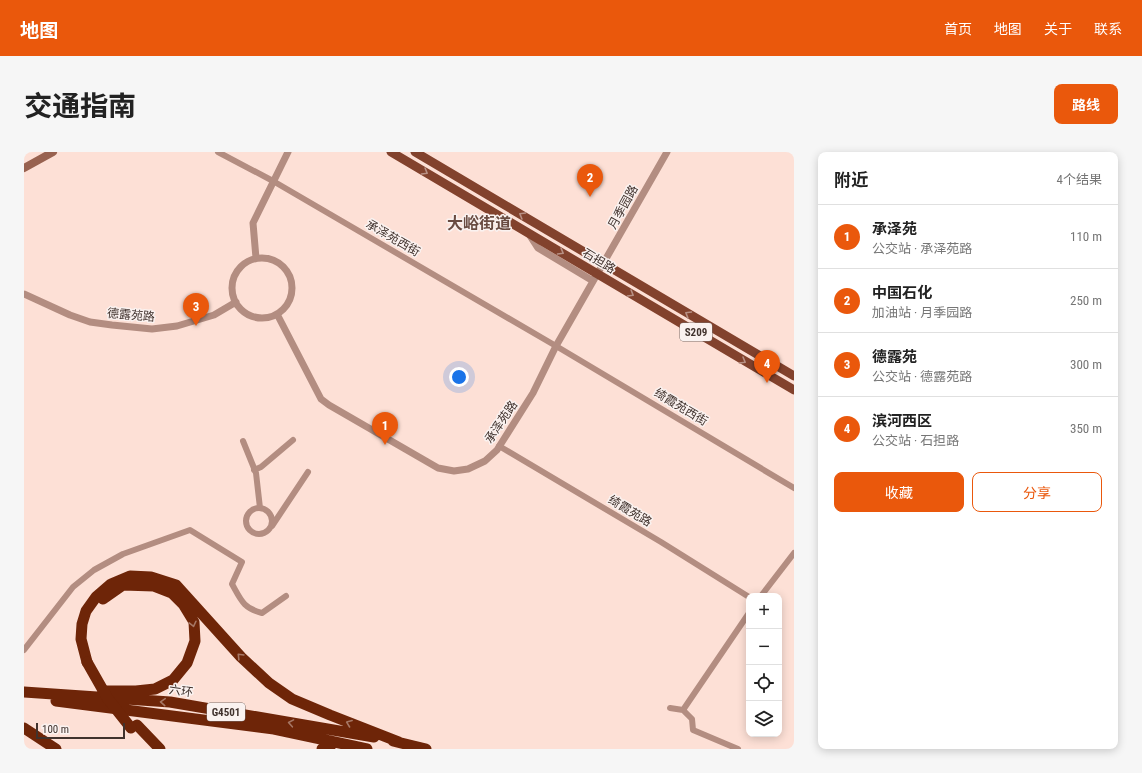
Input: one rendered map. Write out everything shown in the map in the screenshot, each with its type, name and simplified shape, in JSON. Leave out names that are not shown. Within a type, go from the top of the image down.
[{"type":"highway","points":[[150,749],[89,661],[81,639],[82,624],[86,611],[96,597],[111,584],[130,576],[151,577],[176,585],[240,657],[269,683],[292,699],[399,742]]},
{"type":"highway","points":[[24,692],[155,689],[173,680],[187,663],[195,641],[194,622],[183,604],[172,594],[154,586],[123,585],[102,599],[92,614],[88,628],[89,661]]},
{"type":"highway","name":"六环","points":[[24,692],[170,702],[399,742],[426,749]]},
{"type":"highway","name":"G4501","points":[[24,698],[274,729],[368,749]]},
{"type":"highway","points":[[134,727],[160,749]]},
{"type":"highway","points":[[24,728],[56,749]]},
{"type":"highway","points":[[322,749],[330,749]]},
{"type":"main road","points":[[24,168],[53,152]]},
{"type":"main road","name":"石担路","points":[[391,152],[529,233],[595,278],[794,390]]},
{"type":"main road","name":"石担路","points":[[415,152],[794,376]]},
{"type":"street","name":"承泽苑西街","points":[[218,152],[273,181],[556,346]]},
{"type":"street","points":[[256,258],[253,223],[288,152]]},
{"type":"street","name":"月季园路","points":[[595,278],[666,152]]},
{"type":"street","points":[[256,258],[269,258],[278,262],[286,269],[291,278],[292,288],[290,298],[285,307],[277,314],[263,318],[249,315],[242,310],[236,302],[233,293],[232,283],[241,266],[256,258]]},
{"type":"street","name":"承泽苑路","points":[[277,314],[321,399],[438,468],[454,471],[468,469],[485,461],[497,450],[533,393],[556,346],[595,278]]},
{"type":"street","name":"德露苑路","points":[[24,294],[70,315],[90,322],[152,329],[177,326],[214,315],[236,302]]},
{"type":"street","name":"绮霞苑西街","points":[[556,346],[794,488]]},
{"type":"street","points":[[243,440],[254,470],[260,508]]},
{"type":"street","points":[[254,470],[262,467],[293,440]]},
{"type":"street","name":"绮霞苑路","points":[[499,446],[746,594]]},
{"type":"street","points":[[271,527],[272,519],[268,511],[260,508],[251,510],[248,513],[245,522],[249,530],[256,535],[265,534],[271,527],[308,472]]},
{"type":"street","points":[[24,650],[73,587],[94,570],[123,554],[190,530],[242,562],[232,584],[242,601],[251,610],[262,613],[286,596]]},
{"type":"street","points":[[763,593],[794,553]]},
{"type":"street","points":[[683,710],[746,617]]},
{"type":"street","points":[[670,708],[683,710],[692,719],[693,730],[738,749]]},
{"type":"place","name":"中国石化","points":[[590,197]]},
{"type":"place","name":"德露苑","points":[[196,326]]},
{"type":"place","name":"滨河西区","points":[[767,383]]},
{"type":"place","name":"承泽苑","points":[[385,445]]},
{"type":"district","name":"大峪街道","points":[[479,223]]}]
